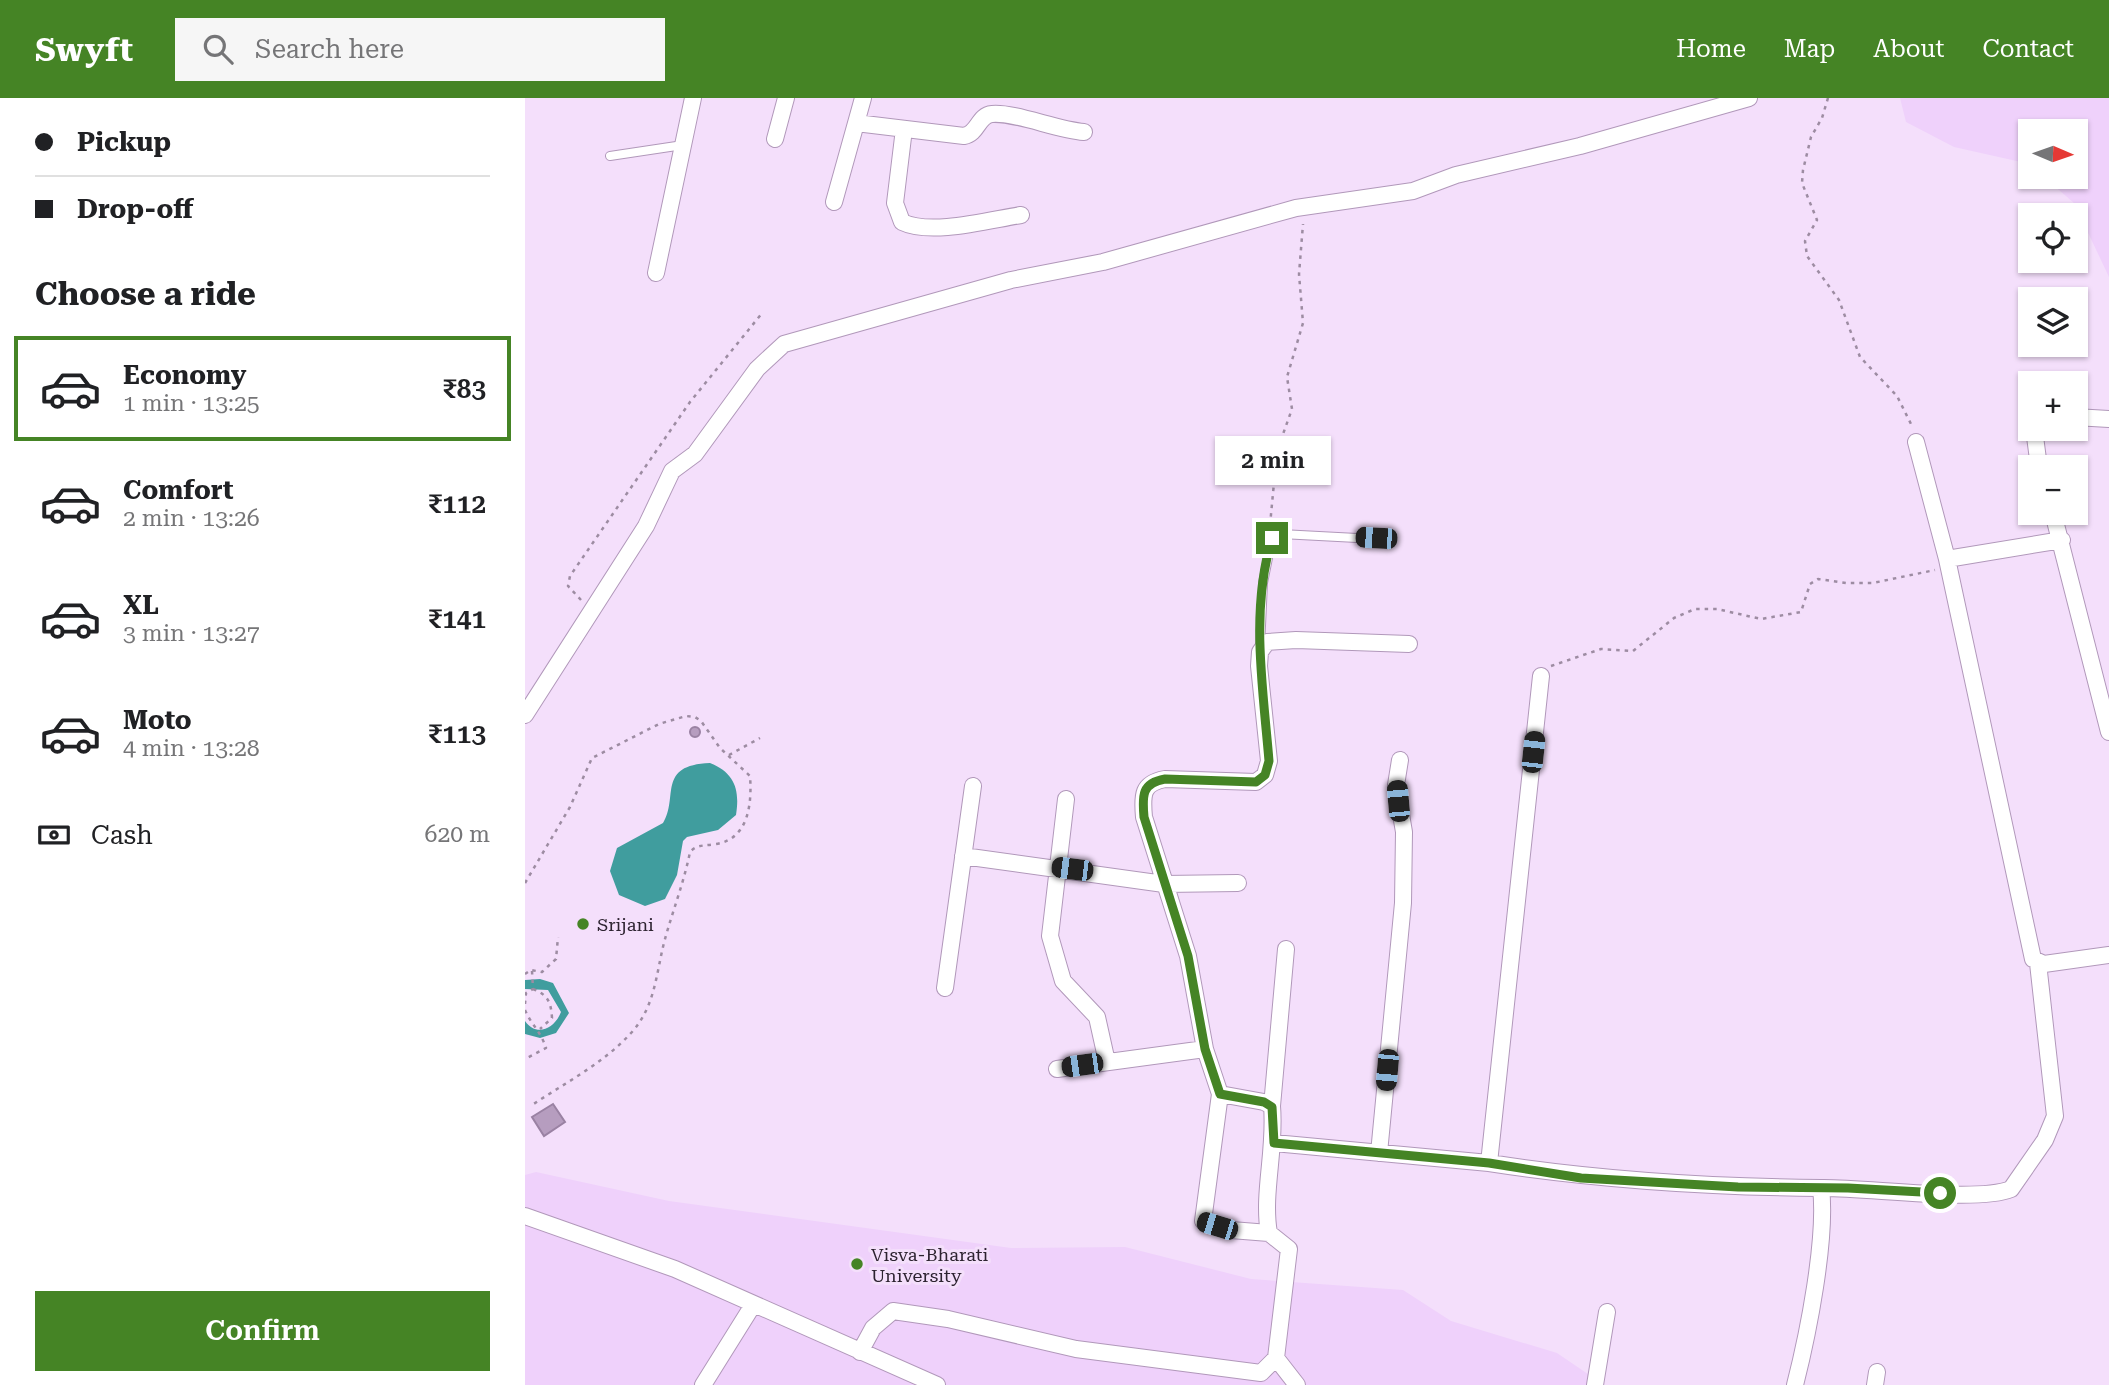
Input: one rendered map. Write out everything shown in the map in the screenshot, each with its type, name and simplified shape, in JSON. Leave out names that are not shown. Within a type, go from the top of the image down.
[{"type":"street","points":[[656,273],[693,98]]},
{"type":"street","points":[[775,139],[786,98]]},
{"type":"street","points":[[834,202],[863,98]]},
{"type":"street","points":[[525,715],[646,526],[672,471],[695,454],[757,369],[784,344],[986,287],[1103,262],[1304,206],[1413,191],[1456,175],[1580,146],[1749,98]]},
{"type":"street","points":[[856,123],[968,136],[983,118],[995,113],[1061,130],[1084,132]]},
{"type":"street","points":[[904,129],[895,203],[902,222],[914,227],[943,227],[1021,215]]},
{"type":"street","points":[[2088,418],[2109,419]]},
{"type":"street","points":[[1274,1143],[1489,1163],[1581,1178],[1725,1187],[1963,1194],[2011,1189],[2045,1140],[2055,1116],[2038,963],[2031,953],[1947,563],[1916,442]]},
{"type":"street","points":[[2057,525],[2109,732]]},
{"type":"street","points":[[1947,563],[2062,541]]},
{"type":"street","points":[[860,1352],[873,1328],[893,1311],[949,1319],[1076,1349],[1261,1373],[1276,1358],[1289,1249],[1269,1233],[1231,1230],[1203,1221],[1220,1094],[1205,1049],[1188,956],[1144,817],[1145,788],[1152,782],[1165,779],[1256,782],[1265,775],[1269,761],[1259,652],[1266,642],[1276,640],[1409,644]]},
{"type":"street","points":[[1489,1163],[1541,676]]},
{"type":"street","points":[[1379,1153],[1403,904],[1404,832],[1396,785],[1400,760]]},
{"type":"street","points":[[945,988],[973,786]]},
{"type":"street","points":[[1066,799],[1051,917],[1053,952],[1063,981],[1097,1017],[1107,1062]]},
{"type":"street","points":[[963,856],[1164,884],[1238,883]]},
{"type":"street","points":[[1269,1233],[1266,1219],[1274,1143],[1272,1107],[1286,949]]},
{"type":"street","points":[[2038,963],[2109,955]]},
{"type":"street","points":[[1057,1069],[1205,1049]]},
{"type":"street","points":[[1220,1094],[1264,1102],[1272,1107]]},
{"type":"street","points":[[1795,1385],[1813,1288],[1823,1207],[1821,1188]]},
{"type":"street","points":[[525,1216],[674,1269],[937,1385]]},
{"type":"street","points":[[703,1385],[754,1305]]},
{"type":"street","points":[[1595,1385],[1607,1312]]},
{"type":"street","points":[[1276,1358],[1297,1385]]},
{"type":"lane","points":[[610,156],[685,145]]},
{"type":"lane","points":[[1259,652],[1263,583],[1272,538],[1281,534],[1376,538]]},
{"type":"path","points":[[1828,98],[1804,158],[1802,183],[1817,220],[1805,241],[1804,250],[1818,275],[1839,300],[1860,357],[1897,396],[1910,420],[1916,442]]},
{"type":"path","points":[[1272,538],[1270,516],[1277,451],[1292,409],[1287,377],[1303,323],[1299,274],[1304,206]]},
{"type":"path","points":[[592,612],[568,586],[570,576],[690,402],[763,312]]},
{"type":"path","points":[[1541,676],[1550,667],[1601,649],[1633,651],[1674,618],[1695,609],[1717,609],[1766,618],[1801,612],[1810,584],[1818,579],[1873,583],[1947,563]]},
{"type":"path","points":[[525,883],[570,807],[585,768],[592,758],[659,724],[686,716],[701,721],[720,748],[750,776],[752,800],[749,816],[739,831],[719,844],[702,845],[690,852],[664,943],[655,990],[644,1015],[631,1034],[599,1060],[531,1105]]},
{"type":"path","points":[[729,755],[760,738]]},
{"type":"path","points":[[525,974],[531,970],[542,972],[556,959],[558,937]]},
{"type":"path","points":[[531,970],[533,989]]},
{"type":"path","points":[[525,1004],[526,993],[533,989],[545,993],[551,1004],[552,1018],[540,1029]]},
{"type":"path","points":[[525,1010],[530,1021],[540,1029],[546,1048],[525,1059]]},
{"type":"shaded area","points":[[1900,98],[2109,98],[2109,277],[2088,233],[2088,203],[2074,203],[2058,189],[2088,189],[2088,119],[2018,119],[2018,161],[1954,147],[1906,122]]},
{"type":"shaded area","points":[[710,763],[725,772],[734,783],[736,815],[718,830],[687,837],[683,841],[677,875],[665,899],[645,906],[619,895],[610,871],[617,848],[663,823],[672,784],[682,770],[693,765]]},
{"type":"shaded area","points":[[540,979],[553,983],[569,1013],[556,1033],[540,1038],[525,1034],[525,1021],[535,1029],[545,1029],[555,1023],[561,1012],[548,990],[525,989],[525,980]]},
{"type":"shaded area","name":"Visva-Bharati University","points":[[536,1172],[669,1201],[1011,1248],[1125,1247],[1251,1279],[1403,1290],[1451,1321],[1557,1353],[1604,1385],[525,1385],[525,1175]]},
{"type":"building","points":[[695,727],[699,728],[699,736],[695,737],[691,736],[690,732],[691,728]]},
{"type":"building","points":[[553,1104],[565,1122],[544,1136],[532,1117]]},
{"type":"place","name":"Srijani","points":[[583,924]]},
{"type":"place","name":"Visva-Bharati University","points":[[857,1264]]},
{"type":"route","points":[[1272,538],[1263,583],[1259,666],[1265,701],[1269,761],[1265,775],[1256,782],[1165,779],[1152,782],[1145,788],[1142,797],[1144,817],[1188,956],[1205,1049],[1220,1094],[1264,1102],[1272,1107],[1274,1143],[1489,1163],[1581,1178],[1738,1187],[1848,1188],[1940,1193]]}]
